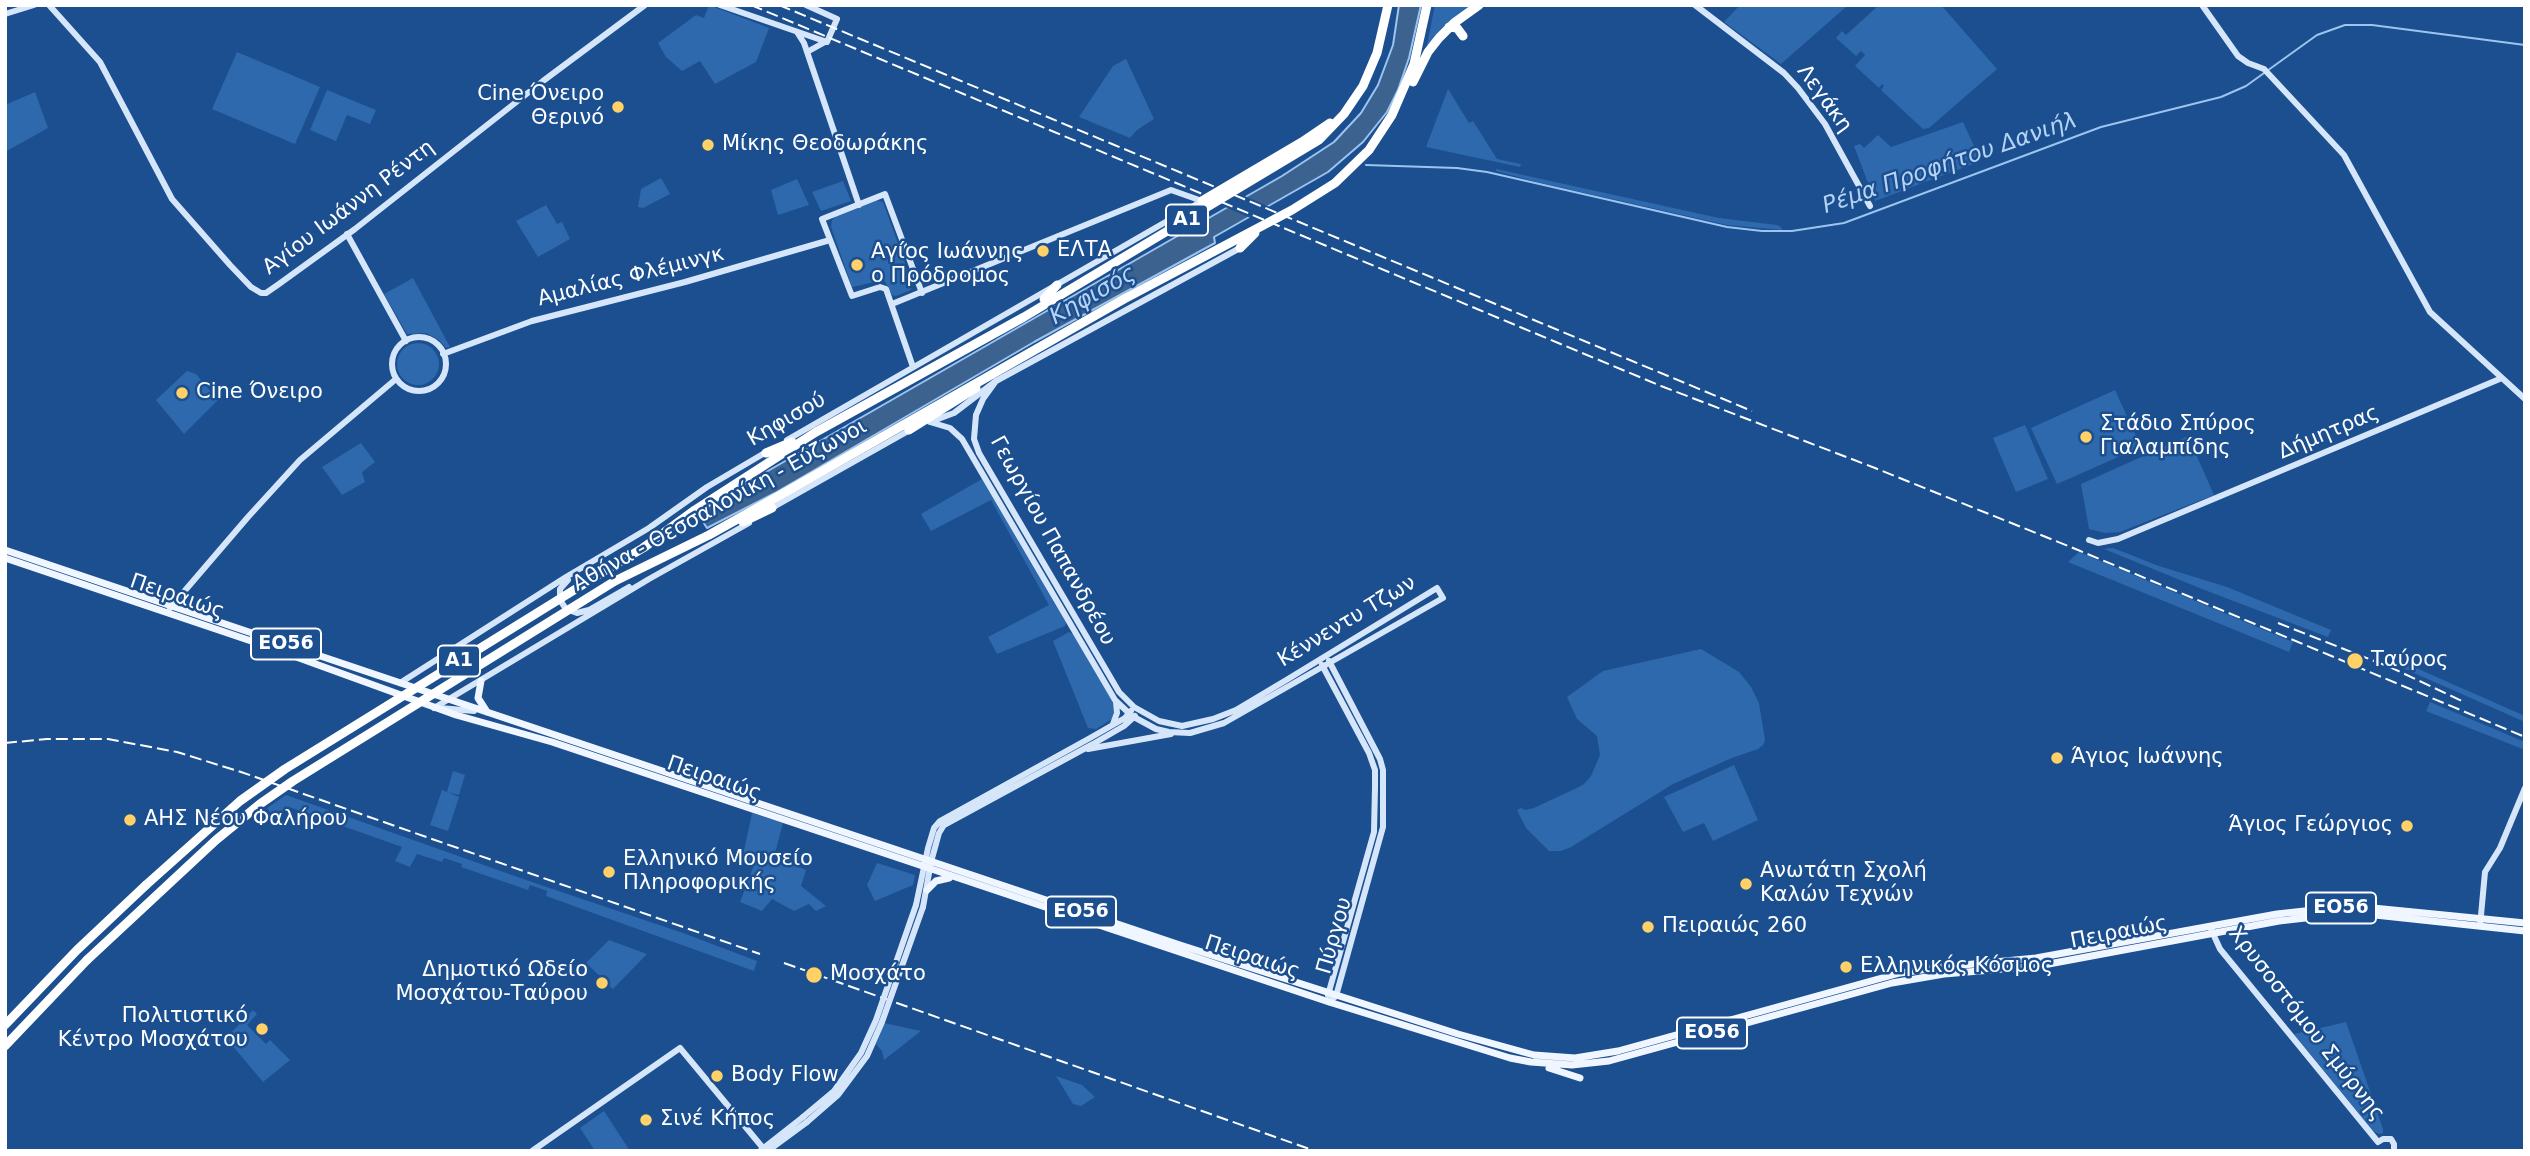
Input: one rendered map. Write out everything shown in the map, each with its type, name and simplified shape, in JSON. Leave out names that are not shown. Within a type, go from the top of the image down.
[{"type":"highway","name":"Αθήνα - Θεσσαλονίκη - Εύζωνοι","points":[[5,1025],[76,950],[240,801],[310,753],[643,548],[695,510],[816,432],[1024,317],[1319,140],[1344,114],[1363,86],[1377,53],[1388,5]]},
{"type":"highway","name":"Αθήνα - Θεσσαλονίκη - Εύζωνοι","points":[[5,1046],[87,960],[216,840],[260,804],[302,775],[615,581],[709,535],[1124,299],[1303,203],[1348,172],[1378,138],[1397,105],[1414,64],[1427,5]]},
{"type":"highway","points":[[1397,105],[1428,52],[1449,27],[1479,5]]},
{"type":"highway","points":[[1449,27],[1457,28],[1463,36]]},
{"type":"highway","points":[[1202,201],[1344,114]]},
{"type":"highway","points":[[1240,248],[1262,226]]},
{"type":"highway","points":[[1024,317],[1050,294],[1056,285]]},
{"type":"highway","points":[[909,430],[973,391],[1001,369]]},
{"type":"highway","points":[[765,453],[816,432]]},
{"type":"highway","points":[[709,535],[724,531],[772,508]]},
{"type":"main road","name":"Πειραιώς","points":[[5,550],[434,708],[552,742],[1331,997],[1490,1052],[1531,1062],[1572,1065],[1609,1061],[1881,985],[1944,974],[2038,966],[2211,930]]},
{"type":"main road","name":"Πειραιώς","points":[[5,558],[450,699],[927,865],[953,877],[1331,997],[1534,1055],[1575,1058],[1618,1051],[1890,975],[2036,958],[2211,930],[2349,915],[2525,923]]},
{"type":"main road","points":[[481,681],[478,695],[487,712]]},
{"type":"main road","points":[[928,890],[936,881],[953,877]]},
{"type":"main road","name":"Πειραιώς","points":[[2480,922],[2525,931]]},
{"type":"main road","points":[[1531,1062],[1580,1078]]},
{"type":"street","points":[[5,14],[34,5]]},
{"type":"street","name":"Αγίου Ιωάννη Ρέντη","points":[[49,5],[100,62],[159,178],[179,209],[251,287],[261,293],[272,289],[347,234],[645,5]]},
{"type":"street","points":[[720,5],[827,41]]},
{"type":"street","points":[[806,5],[837,19],[827,41],[807,52]]},
{"type":"street","name":"Λεγάκη","points":[[1695,5],[1784,73],[1798,88],[1827,128],[1870,206]]},
{"type":"street","points":[[2202,5],[2238,56],[2267,71],[2346,159],[2429,310],[2525,399]]},
{"type":"street","points":[[797,32],[804,43],[859,205]]},
{"type":"street","points":[[804,43],[815,38]]},
{"type":"street","points":[[892,304],[1161,194],[1175,190],[1202,201]]},
{"type":"street","points":[[913,367],[886,289],[883,286],[852,296],[822,219],[885,194],[922,293]]},
{"type":"street","name":"Κηφισού","points":[[400,683],[649,528],[707,487],[1202,201]]},
{"type":"street","points":[[347,234],[406,341]]},
{"type":"street","name":"Αμαλίας Φλέμινγκ","points":[[443,354],[532,321],[685,282],[830,240]]},
{"type":"street","points":[[434,708],[772,508],[909,430],[954,413],[996,381],[1240,248]]},
{"type":"street","points":[[416,338],[430,340],[443,354],[445,370],[434,387],[423,391],[411,390],[396,379],[393,358],[399,346],[406,341],[416,338]]},
{"type":"street","points":[[169,609],[300,460],[396,379]]},
{"type":"street","name":"Δήμητρας","points":[[2089,540],[2105,542],[2133,533],[2502,379]]},
{"type":"street","name":"Γεωργίου Παπανδρέου","points":[[996,381],[978,408],[974,428],[976,447],[1111,681],[1137,709]]},
{"type":"street","name":"Γεωργίου Παπανδρέου","points":[[930,422],[950,428],[967,445],[1116,702],[1132,715]]},
{"type":"street","points":[[592,562],[560,589],[562,605],[571,612],[589,610],[649,579]]},
{"type":"street","name":"Κέννεντυ Τζων","points":[[1132,715],[1156,729],[1176,733],[1200,732],[1224,723],[1443,598],[1437,588],[1236,710],[1205,722],[1177,725],[1137,709]]},
{"type":"street","name":"Πύργου","points":[[1323,658],[1377,750],[1383,770],[1382,834],[1331,997]]},
{"type":"street","points":[[1112,726],[1117,713],[1116,702]]},
{"type":"street","points":[[434,708],[464,708],[487,712]]},
{"type":"street","points":[[532,1151],[680,1048],[762,1150],[773,1147],[805,1119],[833,1101],[867,1056],[882,1022],[920,906],[928,890],[927,865],[940,830],[948,822],[1124,726],[1137,709]]},
{"type":"street","points":[[920,906],[934,828],[945,816],[1132,715]]},
{"type":"street","points":[[1081,750],[1176,733]]},
{"type":"street","points":[[2480,922],[2486,872],[2500,848],[2525,788]]},
{"type":"street","name":"Χρυσοστόμου Σμύρνης","points":[[2211,930],[2220,949],[2378,1142],[2378,1151]]},
{"type":"street","name":"Χρυσοστόμου Σμύρνης","points":[[2378,1142],[2391,1139],[2394,1151]]},
{"type":"shaded area","points":[[709,5],[769,28],[756,62],[715,84],[700,61],[682,71],[666,57],[658,43],[696,15],[704,18]]},
{"type":"shaded area","points":[[1435,5],[1475,5],[1428,46],[1427,45]]},
{"type":"shaded area","points":[[1740,5],[1847,6],[1781,64],[1724,22]]},
{"type":"shaded area","points":[[1879,5],[1941,5],[1997,69],[1929,128],[1923,129],[1881,90],[1884,86],[1882,84],[1879,88],[1855,66],[1865,55],[1861,51],[1856,56],[1836,38],[1842,31],[1846,35]]},
{"type":"shaded area","points":[[237,52],[320,87],[295,144],[212,109]]},
{"type":"shaded area","points":[[1126,59],[1154,119],[1130,138],[1079,117],[1113,66]]},
{"type":"shaded area","points":[[1448,89],[1469,123],[1473,121],[1497,159],[1521,164],[1520,167],[1426,147]]},
{"type":"shaded area","points":[[327,90],[376,110],[370,124],[347,115],[336,141],[310,130]]},
{"type":"shaded area","points":[[35,92],[48,128],[5,152],[5,105]]},
{"type":"shaded area","points":[[1963,122],[1981,161],[1875,201],[1854,146],[1860,144],[1864,148],[1878,135],[1891,147]]},
{"type":"shaded area","points":[[1496,169],[1719,218],[1777,225],[1782,230],[1727,225],[1537,182]]},
{"type":"shaded area","points":[[661,178],[670,194],[643,208],[638,207],[641,189]]},
{"type":"shaded area","points":[[797,179],[809,205],[778,215],[771,190]]},
{"type":"shaded area","points":[[843,181],[851,201],[821,211],[812,192]]},
{"type":"shaded area","points":[[876,200],[883,202],[913,285],[911,290],[896,296],[892,295],[884,280],[852,287],[831,227],[832,220],[837,215]]},
{"type":"shaded area","points":[[546,205],[557,224],[562,222],[570,239],[538,257],[516,221]]},
{"type":"shaded area","points":[[413,278],[450,347],[446,348],[439,340],[426,333],[407,334],[384,294]]},
{"type":"shaded area","points":[[418,343],[433,349],[439,364],[433,379],[418,385],[403,379],[397,364],[403,349]]},
{"type":"shaded area","points":[[187,371],[196,374],[218,400],[184,434],[156,400]]},
{"type":"shaded area","name":"Στάδιο Σπύρος Γιαλαμπίδης","points":[[2115,390],[2141,447],[2057,484],[2031,428]]},
{"type":"shaded area","points":[[2025,425],[2048,479],[2016,492],[1993,438]]},
{"type":"shaded area","points":[[2188,436],[2214,495],[2120,532],[2105,533],[2089,529],[2081,484]]},
{"type":"shaded area","points":[[361,443],[375,462],[362,472],[365,482],[342,495],[322,467]]},
{"type":"shaded area","points":[[982,479],[1066,623],[1065,626],[997,654],[988,637],[1049,605],[991,500],[931,531],[921,514]]},
{"type":"shaded area","points":[[2113,548],[2159,566],[2227,587],[2331,630],[2328,637],[2104,549]]},
{"type":"shaded area","points":[[2079,552],[2293,642],[2289,652],[2068,562]]},
{"type":"shaded area","points":[[1069,632],[1073,634],[1113,702],[1112,719],[1096,729],[1088,728],[1053,641]]},
{"type":"shaded area","points":[[1701,649],[1739,672],[1751,687],[1759,703],[1765,740],[1763,745],[1673,784],[1571,847],[1561,851],[1549,851],[1526,828],[1517,810],[1534,808],[1583,785],[1591,776],[1600,755],[1597,736],[1577,719],[1567,697],[1603,671]]},
{"type":"shaded area","points":[[2398,660],[2525,716],[2525,722],[2396,665]]},
{"type":"shaded area","points":[[2430,702],[2525,742],[2525,750],[2426,711]]},
{"type":"shaded area","points":[[1734,765],[1758,820],[1713,841],[1704,823],[1683,832],[1664,797]]},
{"type":"shaded area","points":[[453,771],[465,775],[459,795],[448,792],[459,797],[448,831],[430,825],[442,790],[447,792]]},
{"type":"shaded area","points":[[286,795],[683,933],[757,961],[754,971],[546,896],[547,891],[530,885],[528,890],[461,867],[462,864],[444,858],[442,862],[417,854],[410,867],[395,861],[402,847],[289,807],[278,817],[272,815],[267,808]]},
{"type":"shaded area","points":[[752,813],[783,823],[773,861],[780,865],[786,861],[806,870],[801,886],[826,906],[816,911],[809,904],[794,911],[772,899],[762,911],[740,902],[754,865],[742,860]]},
{"type":"shaded area","points":[[877,863],[915,875],[913,885],[875,901],[867,885]]},
{"type":"shaded area","points":[[609,940],[647,954],[613,989],[586,963]]},
{"type":"shaded area","points":[[253,1010],[257,1014],[247,1025],[266,1044],[270,1040],[290,1060],[263,1082],[226,1038]]},
{"type":"shaded area","points":[[2346,1022],[2383,1133],[2373,1131],[2294,1034]]},
{"type":"shaded area","points":[[884,1023],[921,1031],[884,1060],[882,1051],[876,1044]]},
{"type":"shaded area","points":[[1056,1076],[1082,1085],[1095,1097],[1081,1106],[1073,1104]]},
{"type":"shaded area","points":[[604,1111],[630,1151],[595,1151],[580,1128]]},
{"type":"water","name":"Κηφισός","points":[[1399,5],[1421,5],[1409,58],[1398,90],[1387,112],[1363,142],[1328,172],[1214,237],[1215,243],[1034,342],[775,493],[707,528],[698,514],[726,495],[1282,176],[1334,142],[1361,113],[1378,85],[1393,45]]},
{"type":"pier","points":[[1242,195],[1272,208],[1253,219],[1223,206]]},
{"type":"waterway","name":"Ρέμα Προφήτου Δανιήλ","points":[[1366,165],[1457,168],[1487,172],[1727,227],[1792,231],[1844,223],[2101,127],[2221,97],[2246,86],[2317,35],[2345,25],[2372,25],[2525,45]]},
{"type":"railway","points":[[751,5],[1661,386],[2078,550],[2525,737]]},
{"type":"railway","points":[[779,5],[1752,411]]},
{"type":"railway","points":[[2278,623],[2392,668],[2464,702]]},
{"type":"railway","points":[[5,743],[47,739],[108,739],[177,752],[760,954]]},
{"type":"railway","points":[[784,963],[1315,1151]]},
{"type":"place","name":"Cine Όνειρο Θερινό","points":[[618,107]]},
{"type":"place","name":"Μίκης Θεοδωράκης","points":[[708,145]]},
{"type":"place","name":"ΕΛΤΑ","points":[[1043,251]]},
{"type":"place","name":"Αγίος Ιωάννης ο Πρόδρομος","points":[[857,265]]},
{"type":"place","name":"Cine Όνειρο","points":[[182,393]]},
{"type":"place","name":"Στάδιο Σπύρος Γιαλαμπίδης","points":[[2086,437]]},
{"type":"place","name":"Ταύρος","points":[[2355,661]]},
{"type":"place","name":"Άγιος Ιωάννης","points":[[2057,758]]},
{"type":"place","name":"ΑΗΣ Νέου Φαλήρου","points":[[130,820]]},
{"type":"place","name":"Άγιος Γεώργιος","points":[[2407,826]]},
{"type":"place","name":"Ελληνικό Μουσείο Πληροφορικής","points":[[609,872]]},
{"type":"place","name":"Ανωτάτη Σχολή Καλών Τεχνών","points":[[1746,884]]},
{"type":"place","name":"Πειραιώς 260","points":[[1648,927]]},
{"type":"place","name":"Ελληνικός Κόσμος","points":[[1846,967]]},
{"type":"place","name":"Μοσχάτο","points":[[814,975]]},
{"type":"place","name":"Δημοτικό Ωδείο Μοσχάτου-Ταύρου","points":[[602,983]]},
{"type":"place","name":"Πολιτιστικό Κέντρο Μοσχάτου","points":[[262,1029]]},
{"type":"place","name":"Body Flow","points":[[717,1076]]},
{"type":"place","name":"Σινέ Κήπος","points":[[646,1120]]}]
